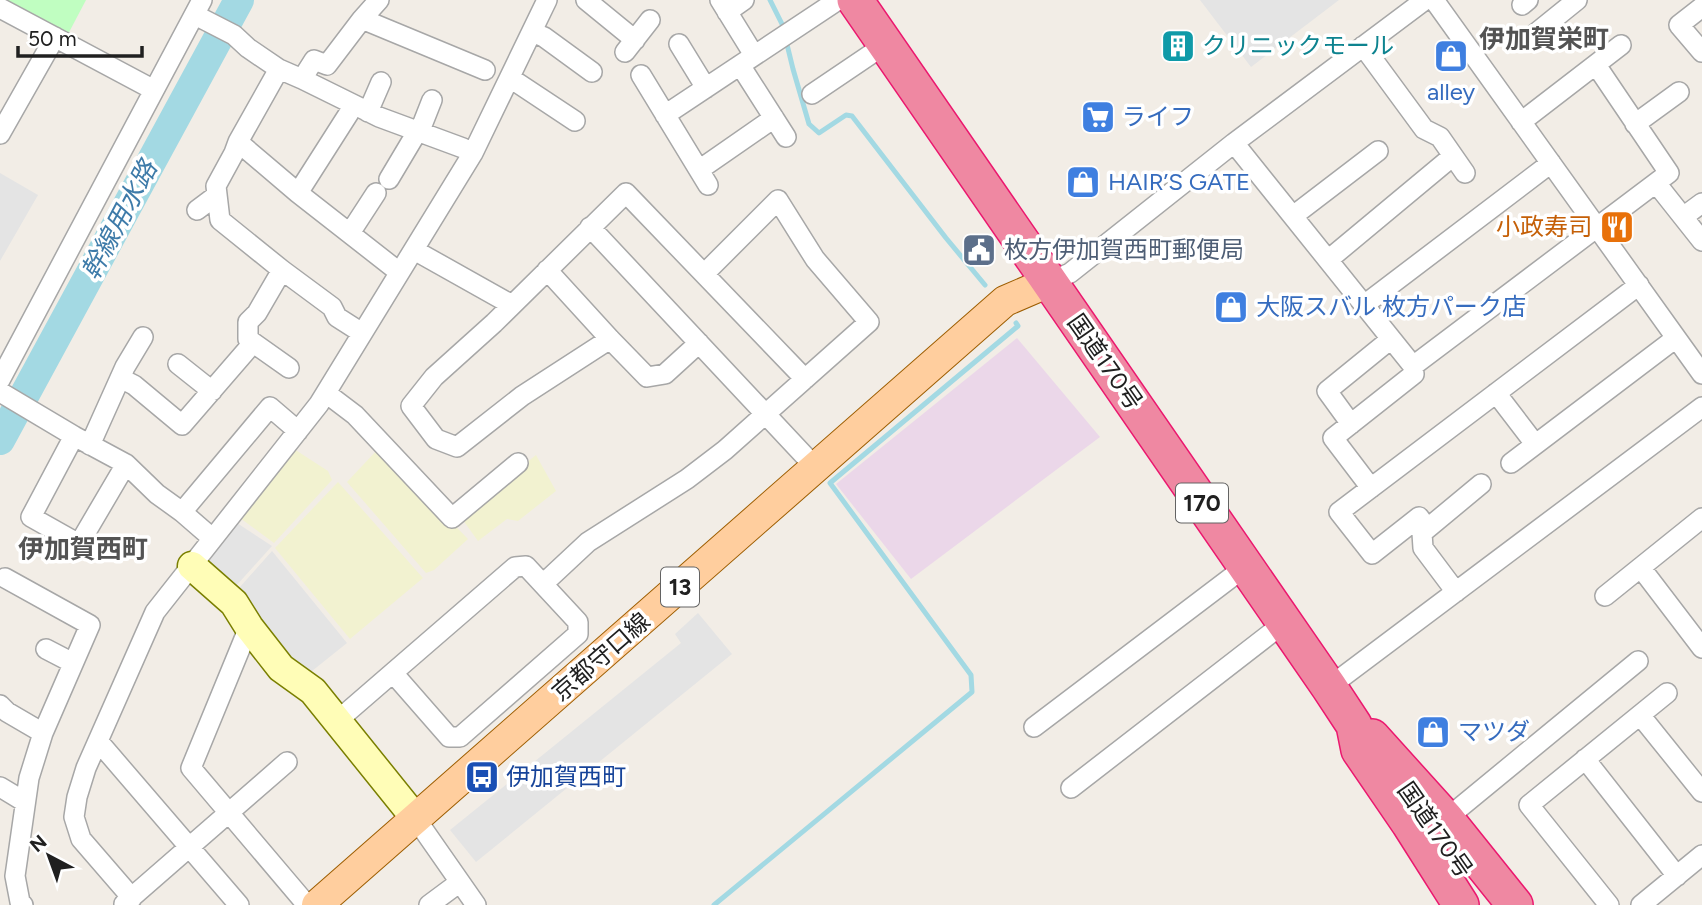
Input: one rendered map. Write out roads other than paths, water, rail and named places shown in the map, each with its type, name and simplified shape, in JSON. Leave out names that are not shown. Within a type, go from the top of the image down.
[{"type":"highway","name":"国道170号","points":[[855,0],[1060,278],[1245,567],[1363,731],[1359,750],[1409,822],[1461,905]]},
{"type":"highway","name":"170","points":[[1363,731],[1444,829],[1515,905]]},
{"type":"highway","name":"国道170号","points":[[1444,829],[1486,905]]},
{"type":"highway","name":"170","points":[[1444,829],[1447,856],[1475,905]]},
{"type":"main road","name":"京都守口線","points":[[317,905],[1005,301],[1060,278]]},
{"type":"street","points":[[302,79],[314,60],[327,65],[379,0]]},
{"type":"street","points":[[287,762],[127,901],[81,839],[74,817],[86,768],[155,612],[326,393],[473,153],[547,0]]},
{"type":"street","points":[[586,0],[630,46],[650,20]]},
{"type":"street","points":[[744,0],[723,6],[774,118],[786,137]]},
{"type":"street","points":[[665,115],[838,0]]},
{"type":"street","points":[[1060,278],[1425,0]]},
{"type":"street","points":[[1434,0],[1702,374]]},
{"type":"street","points":[[1525,42],[1566,4]]},
{"type":"street","points":[[1702,7],[1679,25],[1702,52]]},
{"type":"street","points":[[0,8],[154,90]]},
{"type":"street","points":[[0,380],[198,8],[214,24],[234,35],[279,69],[302,79],[359,113],[473,153]]},
{"type":"street","points":[[362,19],[418,53],[485,70]]},
{"type":"street","points":[[532,32],[544,37],[592,72]]},
{"type":"street","points":[[0,134],[55,37]]},
{"type":"street","points":[[679,44],[706,88]]},
{"type":"street","points":[[812,94],[886,44]]},
{"type":"street","points":[[1521,121],[1621,45]]},
{"type":"street","points":[[1363,46],[1424,129],[1440,137],[1465,173]]},
{"type":"street","points":[[1413,366],[1669,173],[1596,65]]},
{"type":"street","points":[[279,69],[216,186],[220,220],[332,307],[337,317],[362,332]]},
{"type":"street","points":[[641,75],[704,177],[774,118]]},
{"type":"street","points":[[510,78],[575,121]]},
{"type":"street","points":[[298,192],[381,82]]},
{"type":"street","points":[[1635,124],[1679,92]]},
{"type":"street","points":[[350,233],[418,132],[432,100]]},
{"type":"street","points":[[238,142],[399,272]]},
{"type":"street","points":[[1234,143],[1413,366],[1414,374],[1333,438],[1371,488]]},
{"type":"street","points":[[1293,216],[1378,151]]},
{"type":"street","points":[[1328,260],[1453,156]]},
{"type":"street","points":[[1364,305],[1551,163]]},
{"type":"street","points":[[1656,183],[1702,241]]},
{"type":"street","points":[[610,339],[523,396],[457,447],[436,439],[411,406],[435,377],[626,193],[806,379]]},
{"type":"street","points":[[197,210],[217,195]]},
{"type":"street","points":[[543,584],[588,542],[687,479],[725,450],[869,322],[815,259],[778,200],[704,274]]},
{"type":"street","points":[[1683,217],[1702,203]]},
{"type":"street","points":[[590,228],[816,468]]},
{"type":"street","points":[[414,250],[512,304]]},
{"type":"street","points":[[282,270],[257,313],[248,322],[248,339],[289,368]]},
{"type":"street","points":[[547,270],[647,377],[665,374],[699,343]]},
{"type":"street","points":[[1427,528],[1419,517],[1372,554],[1339,512],[1639,285]]},
{"type":"street","points":[[126,464],[79,544],[31,517],[82,441],[144,337]]},
{"type":"street","points":[[1511,463],[1676,338]]},
{"type":"street","points":[[1351,424],[1327,391],[1391,339]]},
{"type":"street","points":[[120,378],[134,385],[182,425],[253,343]]},
{"type":"street","points":[[178,364],[212,391]]},
{"type":"street","points":[[0,392],[126,464],[157,494],[183,512],[212,538]]},
{"type":"street","points":[[326,393],[355,415],[452,518],[518,463]]},
{"type":"street","points":[[1496,393],[1535,444]]},
{"type":"street","points":[[183,512],[270,407],[298,431]]},
{"type":"street","points":[[1329,687],[1702,407]]},
{"type":"street","points":[[1456,592],[1423,548],[1422,533],[1481,484]]},
{"type":"street","points":[[1605,596],[1702,519]]},
{"type":"street","points":[[191,566],[234,603],[281,668],[313,691],[416,819],[476,905]]},
{"type":"street","points":[[337,721],[515,567],[526,566],[578,622],[578,634],[460,737],[449,737],[393,673]]},
{"type":"street","points":[[1034,727],[1245,567]]},
{"type":"street","points":[[1642,568],[1702,648]]},
{"type":"street","points":[[6,576],[90,625],[37,748],[29,778],[7,871],[23,905]]},
{"type":"street","points":[[1071,788],[1284,624]]},
{"type":"street","points":[[249,627],[191,768],[307,905]]},
{"type":"street","points":[[46,649],[73,663]]},
{"type":"street","points":[[1444,829],[1638,661]]},
{"type":"street","points":[[1609,905],[1528,805],[1667,693]]},
{"type":"street","points":[[0,705],[43,733]]},
{"type":"street","points":[[1640,715],[1702,792]]},
{"type":"street","points":[[98,741],[239,905]]},
{"type":"street","points":[[1585,759],[1677,876]]},
{"type":"street","points":[[0,788],[25,802]]},
{"type":"street","points":[[1641,905],[1702,855]]},
{"type":"street","points":[[429,905],[460,882]]},
{"type":"waterway","name":"幹線用水路","points":[[0,440],[239,0]]},
{"type":"waterway","points":[[770,0],[782,24],[809,124],[819,133],[846,115],[852,116],[985,285]]},
{"type":"waterway","points":[[714,905],[972,692],[971,675],[830,483],[1018,326],[1016,323]]},
{"type":"place","name":"クリニックモール","points":[[1178,46]]},
{"type":"place","name":"alley","points":[[1451,56]]},
{"type":"place","name":"ライフ","points":[[1098,117]]},
{"type":"place","name":"HAIR’S GATE","points":[[1083,182]]},
{"type":"place","name":"小政寿司","points":[[1617,227]]},
{"type":"place","name":"枚方伊加賀西町郵便局","points":[[979,250]]},
{"type":"place","name":"大阪スバル 枚方パーク店","points":[[1231,307]]},
{"type":"place","name":"マツダ","points":[[1433,732]]},
{"type":"place","name":"伊加賀西町","points":[[482,777]]},
{"type":"district","name":"伊加賀栄町","points":[[1544,39]]},
{"type":"district","name":"伊加賀西町","points":[[83,549]]}]
